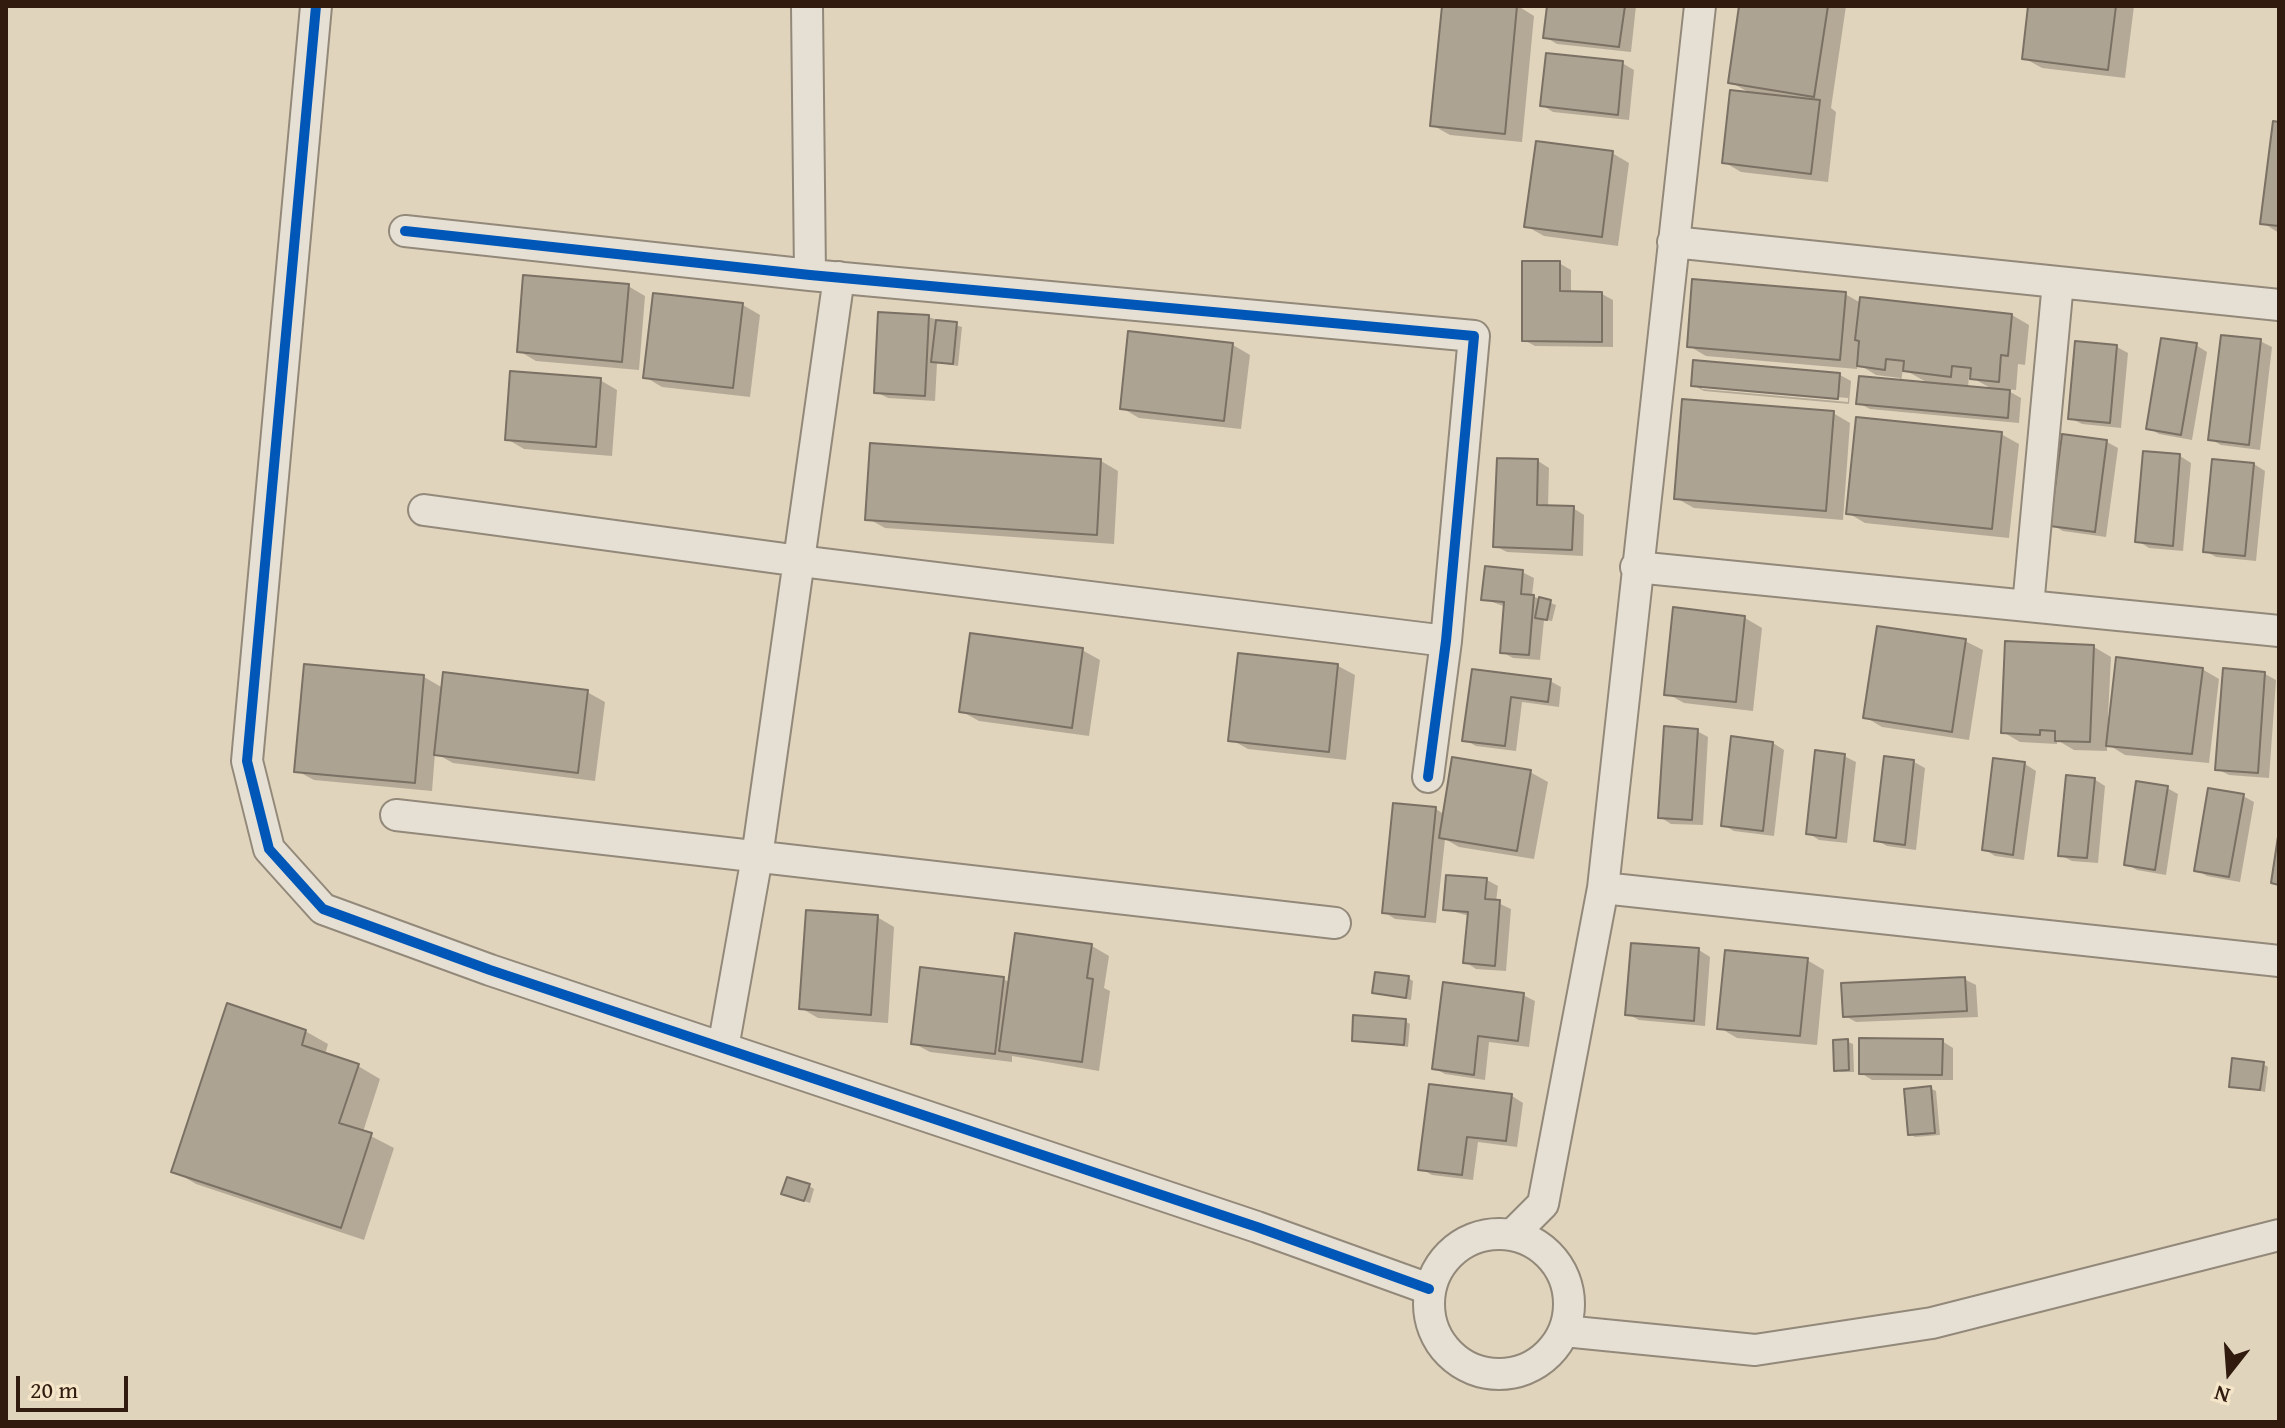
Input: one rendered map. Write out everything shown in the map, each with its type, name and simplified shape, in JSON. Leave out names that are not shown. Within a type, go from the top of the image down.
[{"type":"street","points":[[316,6],[247,761],[269,849],[323,909],[723,1048],[1257,1227],[1429,1289]]},
{"type":"street","points":[[723,1048],[757,857],[800,561],[824,276],[807,6]]},
{"type":"street","points":[[1513,1234],[1543,1204],[1603,888],[1700,6]]},
{"type":"street","points":[[405,231],[824,276],[1474,336],[1446,641],[1428,777]]},
{"type":"street","points":[[1673,242],[2279,305]]},
{"type":"street","points":[[2028,606],[2058,282]]},
{"type":"street","points":[[424,510],[800,561],[1446,641]]},
{"type":"street","points":[[1636,567],[2279,631]]},
{"type":"street","points":[[396,815],[1335,923]]},
{"type":"street","points":[[1603,888],[2279,961]]},
{"type":"street","points":[[1513,1234],[1541,1247],[1562,1271],[1570,1301],[1564,1331],[1548,1355],[1522,1370],[1492,1373],[1464,1365],[1442,1345],[1430,1318],[1429,1289],[1436,1271],[1455,1248],[1483,1235],[1513,1234]]},
{"type":"street","points":[[1564,1331],[1755,1350],[1932,1323],[2279,1235]]},
{"type":"building","points":[[1442,6],[1517,6],[1505,134],[1430,126]]},
{"type":"building","points":[[1547,6],[1625,6],[1619,47],[1543,38]]},
{"type":"building","points":[[1739,6],[1828,6],[1814,97],[1728,83]]},
{"type":"building","points":[[2028,6],[2116,6],[2108,70],[2022,59]]},
{"type":"building","points":[[1546,53],[1623,61],[1618,115],[1540,106]]},
{"type":"building","points":[[1730,90],[1820,100],[1811,174],[1722,163]]},
{"type":"building","points":[[2273,121],[2279,122],[2279,226],[2260,224]]},
{"type":"building","points":[[1536,141],[1613,151],[1602,237],[1524,227]]},
{"type":"building","points":[[1522,261],[1560,261],[1560,291],[1602,292],[1602,342],[1522,341]]},
{"type":"building","points":[[523,275],[629,284],[622,362],[517,352]]},
{"type":"building","points":[[1692,279],[1846,292],[1840,360],[1687,347]]},
{"type":"building","points":[[653,293],[743,303],[733,388],[643,378]]},
{"type":"building","points":[[1860,297],[2012,314],[2008,356],[2001,355],[1999,382],[1970,379],[1971,368],[1952,366],[1951,377],[1903,371],[1904,361],[1886,359],[1885,370],[1857,366],[1859,341],[1855,340]]},
{"type":"building","points":[[878,312],[929,315],[925,396],[874,393]]},
{"type":"building","points":[[936,320],[957,322],[953,364],[931,362]]},
{"type":"building","points":[[1128,331],[1233,343],[1224,421],[1120,409]]},
{"type":"building","points":[[2221,335],[2261,339],[2249,445],[2208,440]]},
{"type":"building","points":[[2161,338],[2197,343],[2181,435],[2146,429]]},
{"type":"building","points":[[2075,341],[2117,345],[2110,423],[2068,419]]},
{"type":"building","points":[[1693,360],[1840,373],[1838,399],[1691,386]]},
{"type":"building","points":[[510,371],[601,378],[596,447],[505,440]]},
{"type":"building","points":[[1859,376],[2010,390],[2008,418],[1856,404]]},
{"type":"building","points":[[1682,399],[1834,411],[1826,511],[1674,499]]},
{"type":"building","points":[[1856,417],[2002,432],[1992,529],[1846,514]]},
{"type":"building","points":[[2062,434],[2107,440],[2095,532],[2050,526]]},
{"type":"building","points":[[870,443],[1101,459],[1097,535],[865,520]]},
{"type":"building","points":[[2143,451],[2180,454],[2173,546],[2135,542]]},
{"type":"building","points":[[1497,458],[1538,459],[1537,505],[1574,506],[1572,550],[1493,547]]},
{"type":"building","points":[[2212,459],[2254,463],[2245,556],[2203,552]]},
{"type":"building","points":[[1485,566],[1523,570],[1521,594],[1534,595],[1529,655],[1500,653],[1504,602],[1481,600]]},
{"type":"building","points":[[1539,597],[1551,600],[1547,620],[1535,618]]},
{"type":"building","points":[[1673,607],[1745,616],[1736,702],[1664,695]]},
{"type":"building","points":[[1877,626],[1966,639],[1952,732],[1863,718]]},
{"type":"building","points":[[970,633],[1083,648],[1072,728],[959,712]]},
{"type":"building","points":[[2005,641],[2094,645],[2090,742],[2055,741],[2055,731],[2040,730],[2040,735],[2001,733]]},
{"type":"building","points":[[1238,653],[1338,664],[1329,752],[1228,741]]},
{"type":"building","points":[[2116,657],[2203,668],[2192,754],[2106,746]]},
{"type":"building","points":[[304,664],[424,675],[415,783],[294,772]]},
{"type":"building","points":[[2223,668],[2265,672],[2258,773],[2215,770]]},
{"type":"building","points":[[1472,669],[1551,679],[1548,702],[1511,697],[1505,746],[1462,741]]},
{"type":"building","points":[[443,672],[588,690],[578,773],[434,755]]},
{"type":"building","points":[[1664,726],[1698,729],[1692,820],[1658,818]]},
{"type":"building","points":[[1731,736],[1773,742],[1763,831],[1721,826]]},
{"type":"building","points":[[1815,750],[1845,754],[1836,838],[1806,834]]},
{"type":"building","points":[[1884,756],[1914,760],[1905,845],[1874,841]]},
{"type":"building","points":[[1452,757],[1531,770],[1517,851],[1439,838]]},
{"type":"building","points":[[1993,758],[2025,762],[2013,855],[1982,850]]},
{"type":"building","points":[[2066,775],[2095,778],[2087,858],[2058,856]]},
{"type":"building","points":[[2136,781],[2168,786],[2155,870],[2124,865]]},
{"type":"building","points":[[2208,788],[2244,794],[2229,877],[2194,871]]},
{"type":"building","points":[[1393,803],[1436,807],[1425,917],[1382,913]]},
{"type":"building","points":[[2279,830],[2279,885],[2271,883]]},
{"type":"building","points":[[1446,875],[1487,878],[1485,899],[1500,900],[1495,966],[1463,963],[1468,912],[1443,910]]},
{"type":"building","points":[[806,910],[878,915],[871,1015],[799,1009]]},
{"type":"building","points":[[1015,933],[1092,944],[1087,978],[1093,979],[1082,1062],[999,1051]]},
{"type":"building","points":[[1631,943],[1699,948],[1694,1021],[1625,1015]]},
{"type":"building","points":[[1725,950],[1808,958],[1800,1036],[1717,1029]]},
{"type":"building","points":[[920,967],[1004,977],[995,1054],[911,1044]]},
{"type":"building","points":[[1375,972],[1409,976],[1406,998],[1372,993]]},
{"type":"building","points":[[1965,977],[1967,1011],[1843,1017],[1841,983]]},
{"type":"building","points":[[1443,982],[1524,993],[1518,1041],[1478,1036],[1474,1075],[1432,1069]]},
{"type":"building","points":[[227,1003],[306,1030],[302,1045],[359,1064],[339,1123],[372,1133],[341,1228],[171,1172]]},
{"type":"building","points":[[1353,1015],[1406,1019],[1404,1045],[1352,1041]]},
{"type":"building","points":[[1859,1038],[1943,1039],[1942,1075],[1859,1074]]},
{"type":"building","points":[[1848,1039],[1849,1070],[1834,1071],[1833,1040]]},
{"type":"building","points":[[2232,1058],[2264,1062],[2260,1090],[2229,1087]]},
{"type":"building","points":[[1429,1084],[1512,1094],[1506,1141],[1467,1137],[1462,1175],[1418,1170]]},
{"type":"building","points":[[1931,1086],[1935,1133],[1908,1135],[1904,1089]]},
{"type":"building","points":[[787,1177],[810,1184],[804,1201],[781,1194]]},
{"type":"cycle path","points":[[316,6],[247,761],[269,849],[323,909],[490,970],[1257,1227],[1429,1289]]},
{"type":"cycle path","points":[[405,231],[810,275],[1474,336],[1446,641],[1428,777]]}]
